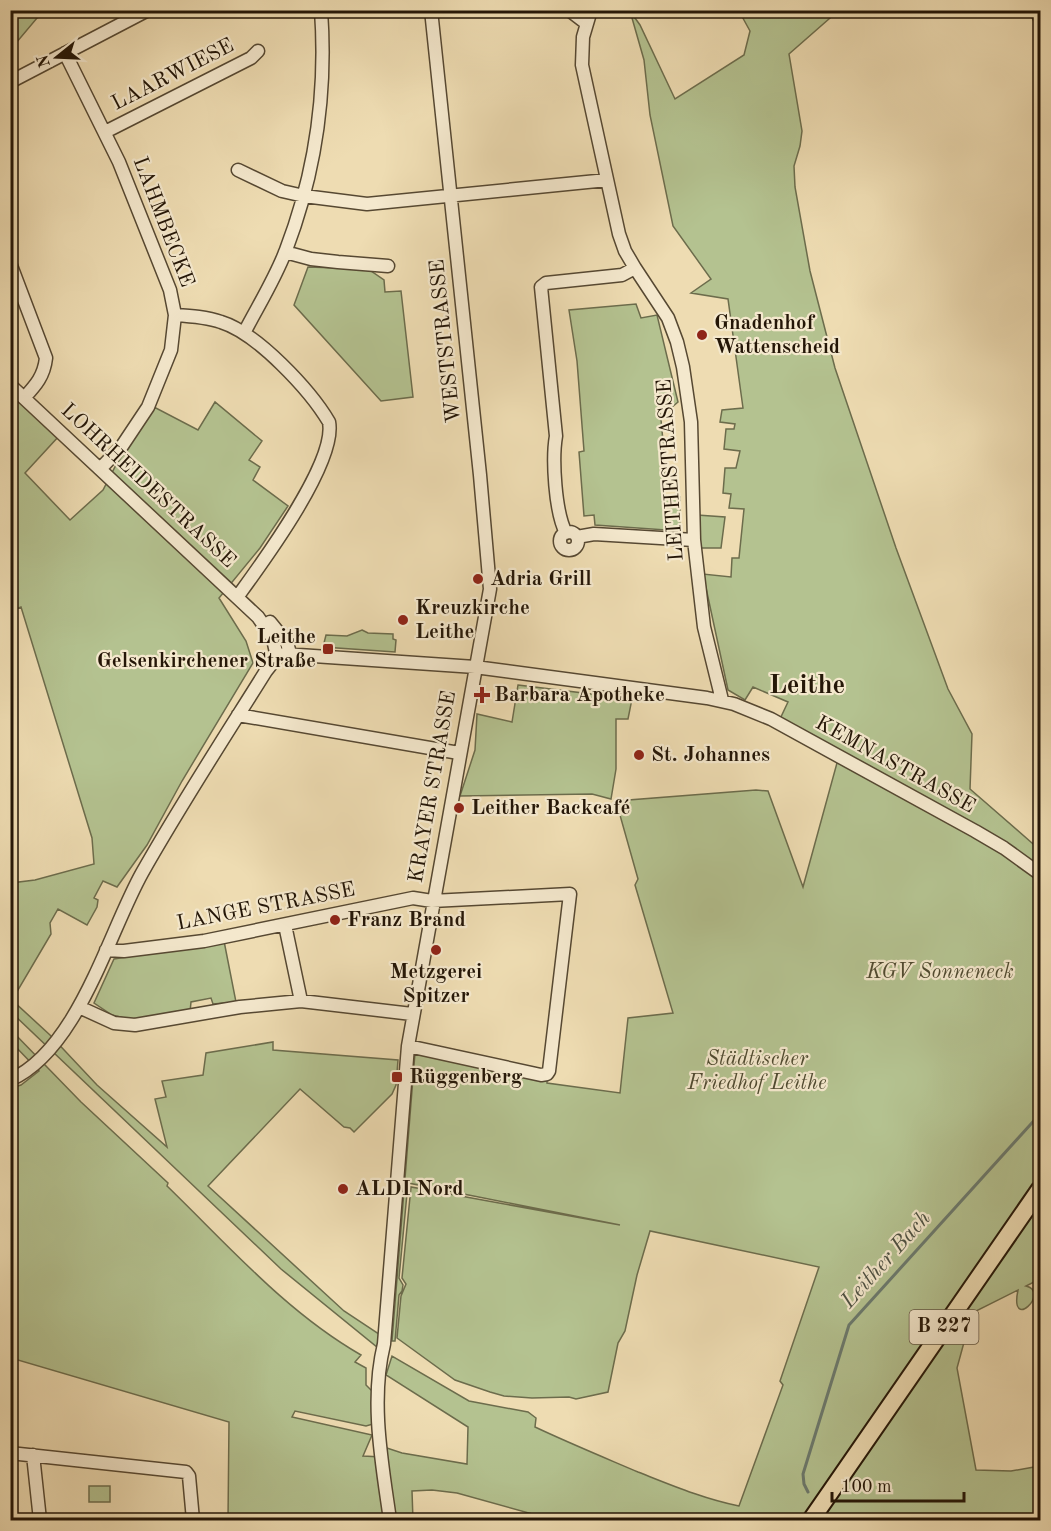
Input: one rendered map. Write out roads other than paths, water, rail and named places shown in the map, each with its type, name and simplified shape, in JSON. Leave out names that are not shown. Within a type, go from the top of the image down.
[{"type":"main road","name":"B 227","points":[[812,1520],[1041,1189]]},
{"type":"street","points":[[10,82],[148,10]]},
{"type":"street","points":[[244,333],[285,252],[304,196],[315,147],[321,104],[323,64],[321,10]]},
{"type":"street","name":"WESTSTRASSE","points":[[431,10],[490,589],[475,668]]},
{"type":"street","points":[[569,10],[586,23]]},
{"type":"street","name":"LEITHESTRASSE","points":[[591,10],[582,45],[582,65],[621,242],[668,318],[683,368],[691,422],[694,540],[704,627],[722,700]]},
{"type":"street","name":"LAARWIESE","points":[[105,132],[251,58],[258,51]]},
{"type":"street","name":"LAHMBECKE","points":[[65,53],[105,132],[170,290],[175,315],[171,350],[148,407],[122,446],[101,468]]},
{"type":"street","points":[[238,170],[272,187],[304,196],[368,204],[607,180]]},
{"type":"street","points":[[285,252],[311,259],[388,266]]},
{"type":"street","points":[[10,263],[46,358],[39,381],[24,398]]},
{"type":"street","points":[[635,268],[622,275],[546,283],[541,287],[556,436],[554,452],[561,522],[571,535],[594,534],[694,540]]},
{"type":"street","points":[[175,315],[209,318],[224,322],[244,333],[295,378],[325,416],[330,429],[329,443],[310,484],[276,543],[238,597]]},
{"type":"street","name":"LOHRHEIDESTRASSE","points":[[10,385],[258,616],[284,656]]},
{"type":"street","points":[[10,1080],[35,1065],[57,1039],[79,1007],[142,874],[238,715],[284,656]]},
{"type":"street","name":"KEMNASTRASSE","points":[[284,656],[475,668],[722,700],[743,706],[781,724],[975,831],[1041,874]]},
{"type":"street","name":"KRAYER STRASSE","points":[[390,1521],[380,1441],[377,1380],[384,1344],[408,1046],[475,668]]},
{"type":"street","points":[[238,715],[459,753]]},
{"type":"street","name":"LANGE STRASSE","points":[[106,950],[124,951],[180,944],[413,898],[432,901],[570,894],[547,1074],[541,1075],[408,1046]]},
{"type":"street","points":[[285,924],[301,1001]]},
{"type":"street","points":[[79,1007],[114,1023],[135,1025],[240,1007],[301,1001],[412,1014]]},
{"type":"street","points":[[10,1453],[186,1472],[189,1476],[193,1521]]},
{"type":"street","points":[[33,1455],[40,1521]]},
{"type":"waterway","name":"Leither Bach","points":[[808,1492],[803,1474],[849,1325],[1040,1114]]},
{"type":"place","name":"Gnadenhof Wattenscheid","points":[[702,335]]},
{"type":"place","name":"Adria Grill","points":[[478,579]]},
{"type":"place","name":"Kreuzkirche Leithe","points":[[403,620]]},
{"type":"place","name":"Leithe Gelsenkirchener Straße","points":[[328,649]]},
{"type":"place","name":"Barbara Apotheke","points":[[482,695]]},
{"type":"place","name":"St. Johannes","points":[[639,755]]},
{"type":"place","name":"Leither Backcafé","points":[[459,808]]},
{"type":"place","name":"Franz Brand","points":[[335,920]]},
{"type":"place","name":"Metzgerei Spitzer","points":[[436,950]]},
{"type":"place","name":"Rüggenberg","points":[[397,1077]]},
{"type":"place","name":"ALDI Nord","points":[[343,1189]]},
{"type":"district","name":"Leithe","points":[[807,685]]},
{"type":"park label","name":"KGV Sonneneck","points":[[940,972]]},
{"type":"park label","name":"Städtischer Friedhof Leithe","points":[[757,1071]]}]
